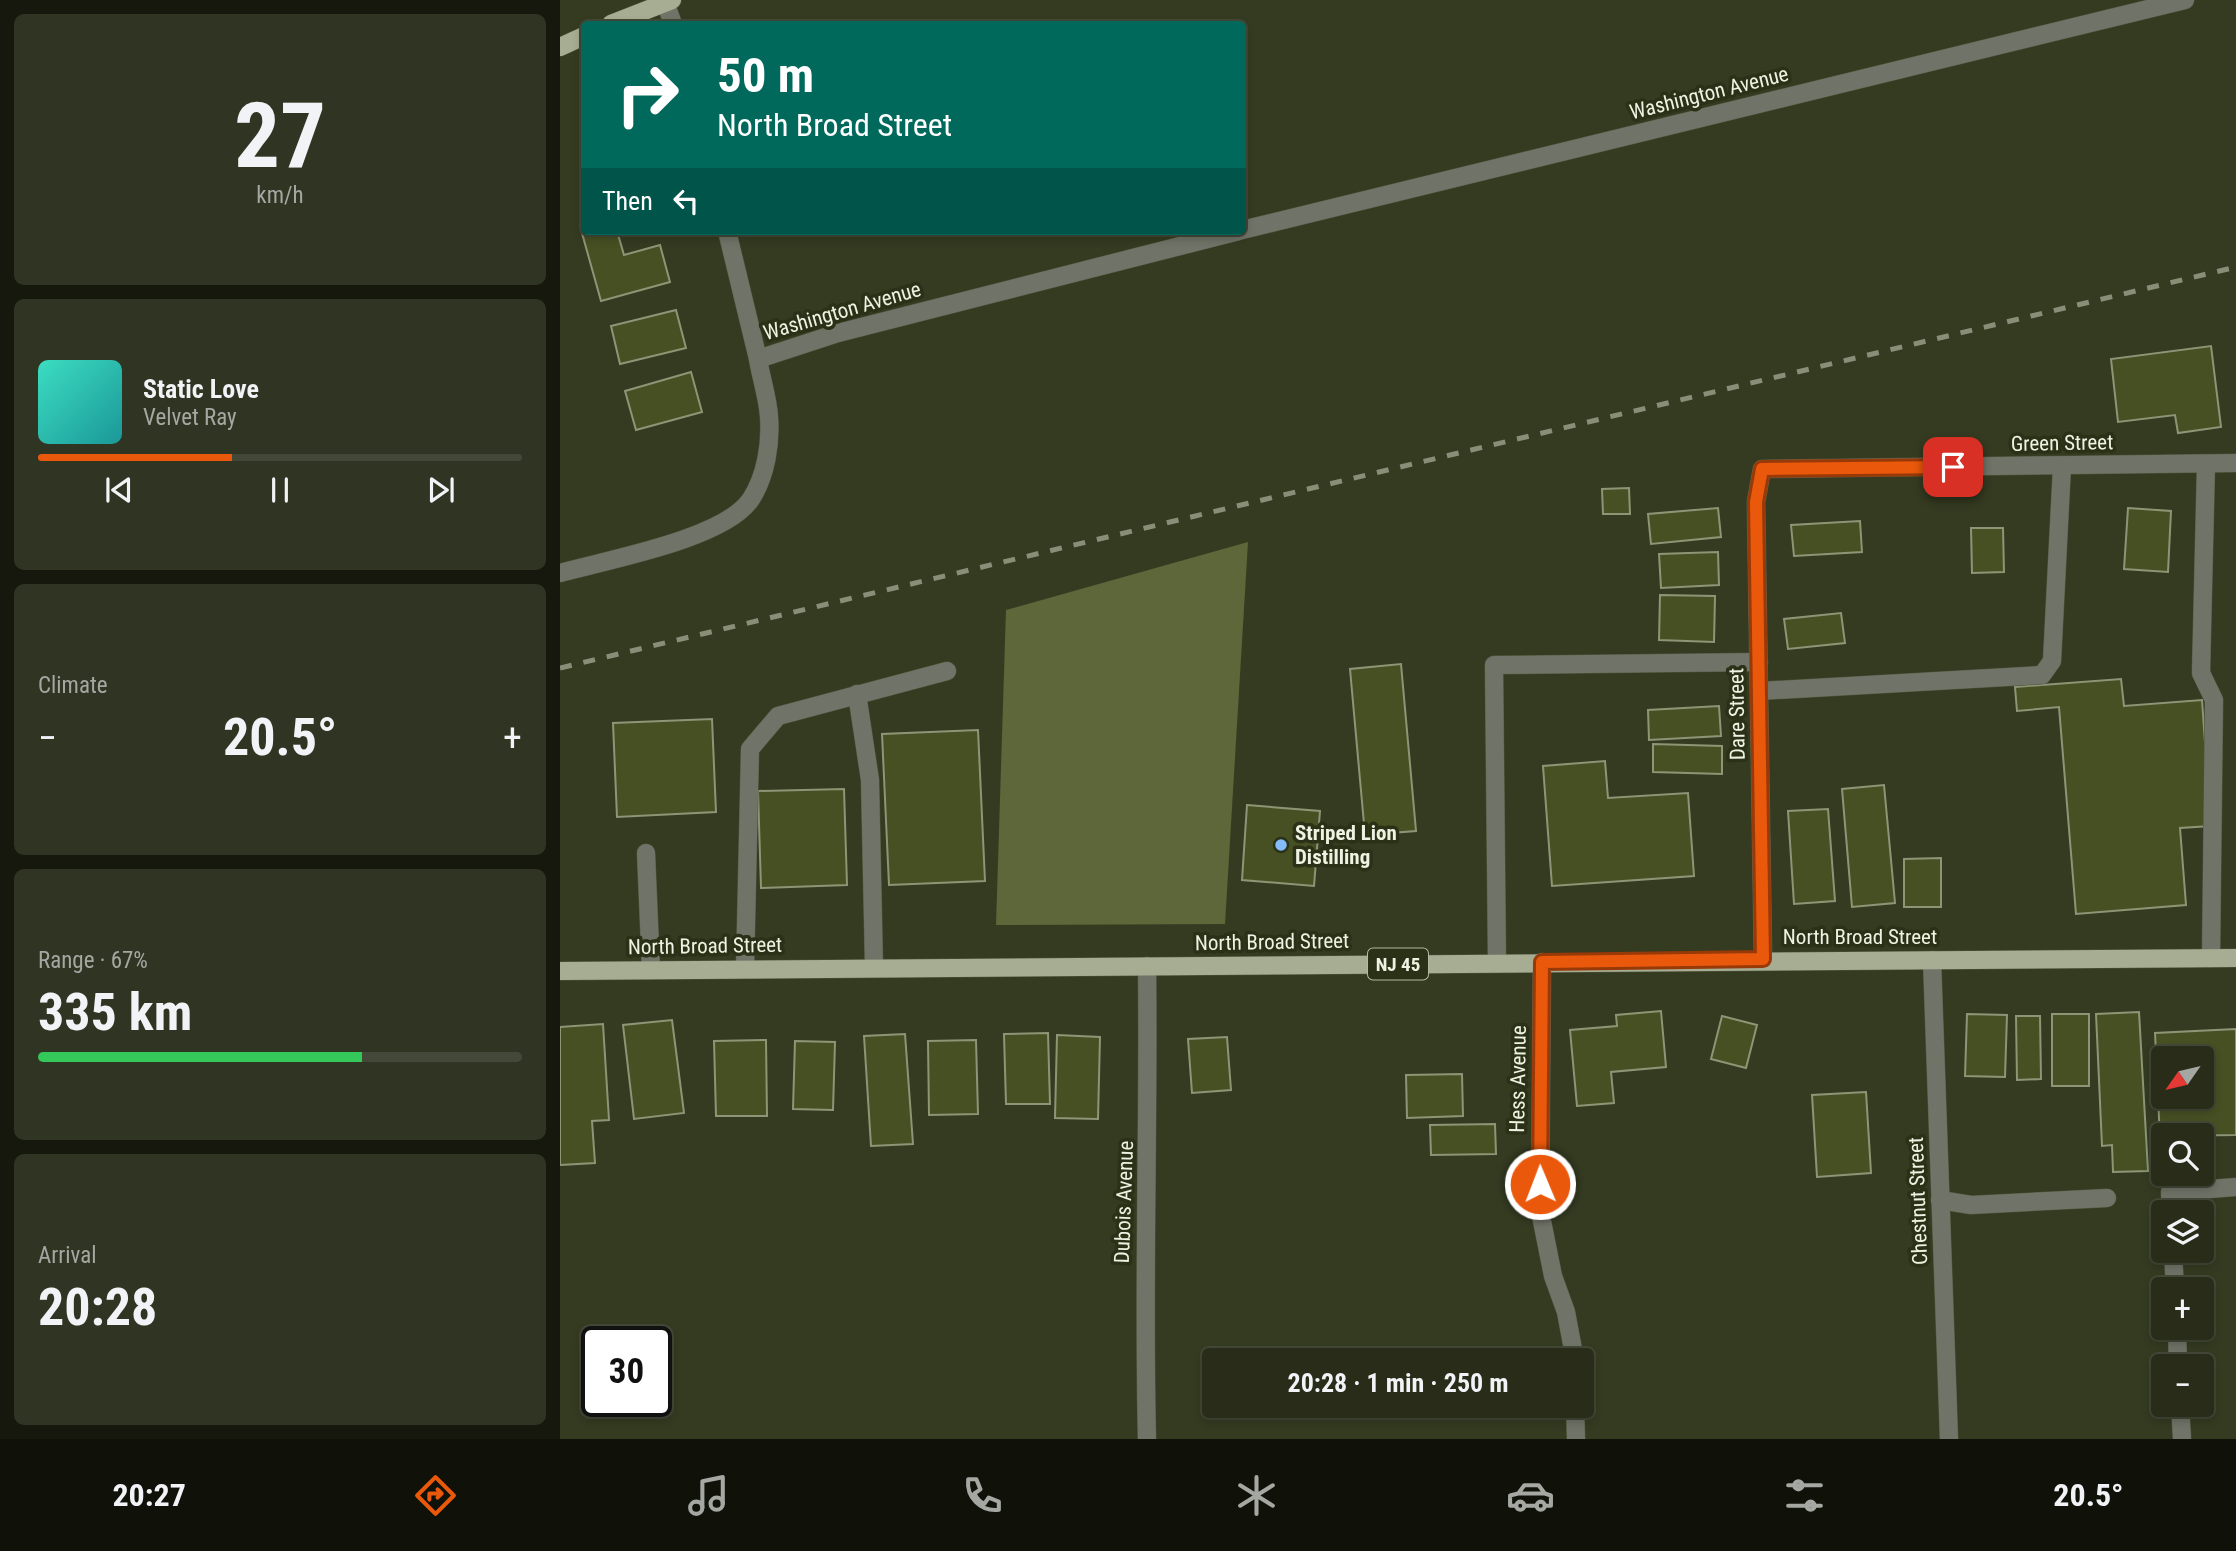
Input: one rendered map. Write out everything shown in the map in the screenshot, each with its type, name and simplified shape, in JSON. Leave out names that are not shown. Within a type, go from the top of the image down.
[{"type":"main road","points":[[618,21],[668,1]]},
{"type":"main road","points":[[560,47],[581,37]]},
{"type":"main road","name":"North Broad Street","points":[[560,971],[1763,959],[2236,958]]},
{"type":"street","name":"Washington Avenue","points":[[1246,230],[2185,0]]},
{"type":"street","points":[[668,1],[672,21]]},
{"type":"street","points":[[728,235],[758,359]]},
{"type":"street","name":"Washington Avenue","points":[[560,573],[697,536],[729,519],[751,500],[766,465],[769,416],[758,359],[838,333],[1225,235]]},
{"type":"street","name":"Green Street","points":[[1762,469],[2236,463]]},
{"type":"street","points":[[2206,464],[2201,673],[2214,700],[2211,958]]},
{"type":"street","points":[[1759,691],[2042,675],[2052,661],[2062,466]]},
{"type":"street","name":"Dare Street","points":[[1762,469],[1756,502],[1763,959]]},
{"type":"street","points":[[1497,962],[1494,665],[1759,662]]},
{"type":"street","points":[[746,969],[750,749],[778,716],[947,671]]},
{"type":"street","points":[[857,694],[870,780],[873,967]]},
{"type":"street","points":[[646,853],[651,970]]},
{"type":"street","name":"Chestnut Street","points":[[1932,960],[1949,1439]]},
{"type":"street","name":"Hess Avenue","points":[[1542,962],[1540,1211],[1553,1276],[1566,1312],[1573,1348]]},
{"type":"street","name":"Dubois Avenue","points":[[1146,1439],[1144,1309],[1149,1123],[1147,967]]},
{"type":"street","points":[[2170,1200],[2170,1192],[2236,1187]]},
{"type":"street","points":[[1940,1199],[1971,1205],[2108,1198]]},
{"type":"street","points":[[2181,1417],[2182,1439]]},
{"type":"street","points":[[1575,1418],[1576,1439]]},
{"type":"green space","points":[[1248,542],[1225,924],[996,925],[1006,610]]},
{"type":"building","points":[[583,235],[618,235],[624,255],[660,245],[670,282],[601,301]]},
{"type":"building","points":[[676,310],[686,348],[620,364],[611,326]]},
{"type":"building","points":[[2211,346],[2221,427],[2178,433],[2175,415],[2118,422],[2111,359]]},
{"type":"building","points":[[691,372],[702,412],[636,430],[625,391]]},
{"type":"building","points":[[1629,488],[1630,514],[1603,514],[1602,489]]},
{"type":"building","points":[[1718,508],[1721,537],[1651,544],[1648,514]]},
{"type":"building","points":[[2128,508],[2171,511],[2168,572],[2124,569]]},
{"type":"building","points":[[1860,521],[1862,552],[1794,556],[1791,525]]},
{"type":"building","points":[[1971,528],[2003,528],[2004,572],[1972,573]]},
{"type":"building","points":[[1718,552],[1719,585],[1661,588],[1659,554]]},
{"type":"building","points":[[1660,595],[1715,596],[1714,642],[1659,640]]},
{"type":"building","points":[[1841,613],[1845,643],[1788,649],[1784,619]]},
{"type":"building","points":[[1401,664],[1416,831],[1365,835],[1350,669]]},
{"type":"building","points":[[2121,679],[2124,706],[2202,700],[2211,826],[2180,828],[2186,905],[2076,914],[2059,707],[2017,711],[2015,687]]},
{"type":"building","points":[[1719,706],[1721,736],[1649,740],[1648,710]]},
{"type":"building","points":[[712,719],[716,812],[617,817],[613,723]]},
{"type":"building","points":[[978,730],[985,881],[889,885],[882,734]]},
{"type":"building","points":[[1653,744],[1722,746],[1722,774],[1653,772]]},
{"type":"building","points":[[1605,761],[1608,798],[1688,793],[1694,876],[1552,886],[1543,766]]},
{"type":"building","points":[[1884,785],[1895,903],[1852,907],[1842,789]]},
{"type":"building","points":[[844,789],[847,885],[761,888],[758,791]]},
{"type":"building","name":"Striped Lion Distilling","points":[[1247,805],[1320,811],[1314,886],[1242,880]]},
{"type":"building","points":[[1828,809],[1835,901],[1794,904],[1788,811]]},
{"type":"building","points":[[1941,858],[1941,907],[1904,907],[1904,859]]},
{"type":"building","points":[[1661,1011],[1666,1067],[1611,1072],[1614,1103],[1577,1106],[1570,1030],[1617,1026],[1616,1015]]},
{"type":"building","points":[[2139,1012],[2148,1171],[2113,1172],[2112,1145],[2102,1146],[2096,1014]]},
{"type":"building","points":[[1967,1014],[2007,1015],[2005,1077],[1965,1076]]},
{"type":"building","points":[[2052,1014],[2089,1014],[2089,1086],[2052,1086]]},
{"type":"building","points":[[1722,1016],[1757,1025],[1746,1068],[1711,1059]]},
{"type":"building","points":[[2016,1016],[2040,1016],[2041,1079],[2017,1080]]},
{"type":"building","points":[[672,1020],[684,1113],[634,1119],[623,1025]]},
{"type":"building","points":[[603,1024],[609,1120],[592,1121],[595,1163],[560,1165],[560,1027]]},
{"type":"building","points":[[2236,1029],[2236,1135],[2214,1135],[2214,1123],[2159,1123],[2159,1110],[2214,1110],[2214,1046],[2156,1046],[2155,1033]]},
{"type":"building","points":[[1048,1033],[1050,1104],[1006,1104],[1004,1034]]},
{"type":"building","points":[[905,1034],[913,1144],[871,1146],[864,1036]]},
{"type":"building","points":[[1057,1035],[1100,1037],[1098,1119],[1055,1118]]},
{"type":"building","points":[[1227,1037],[1231,1090],[1192,1093],[1188,1039]]},
{"type":"building","points":[[766,1040],[767,1116],[716,1116],[714,1041]]},
{"type":"building","points":[[976,1040],[978,1114],[929,1115],[928,1041]]},
{"type":"building","points":[[795,1041],[835,1042],[833,1110],[793,1109]]},
{"type":"building","points":[[1462,1074],[1463,1116],[1407,1118],[1406,1075]]},
{"type":"building","points":[[1866,1092],[1871,1173],[1817,1177],[1812,1095]]},
{"type":"building","points":[[1495,1124],[1496,1154],[1431,1155],[1430,1125]]},
{"type":"railway","points":[[560,668],[2236,267]]},
{"type":"place","name":"Striped Lion Distilling","points":[[1281,845]]},
{"type":"route","points":[[1540,1184],[1542,962],[1763,959],[1756,502],[1762,469],[1953,467]]}]
